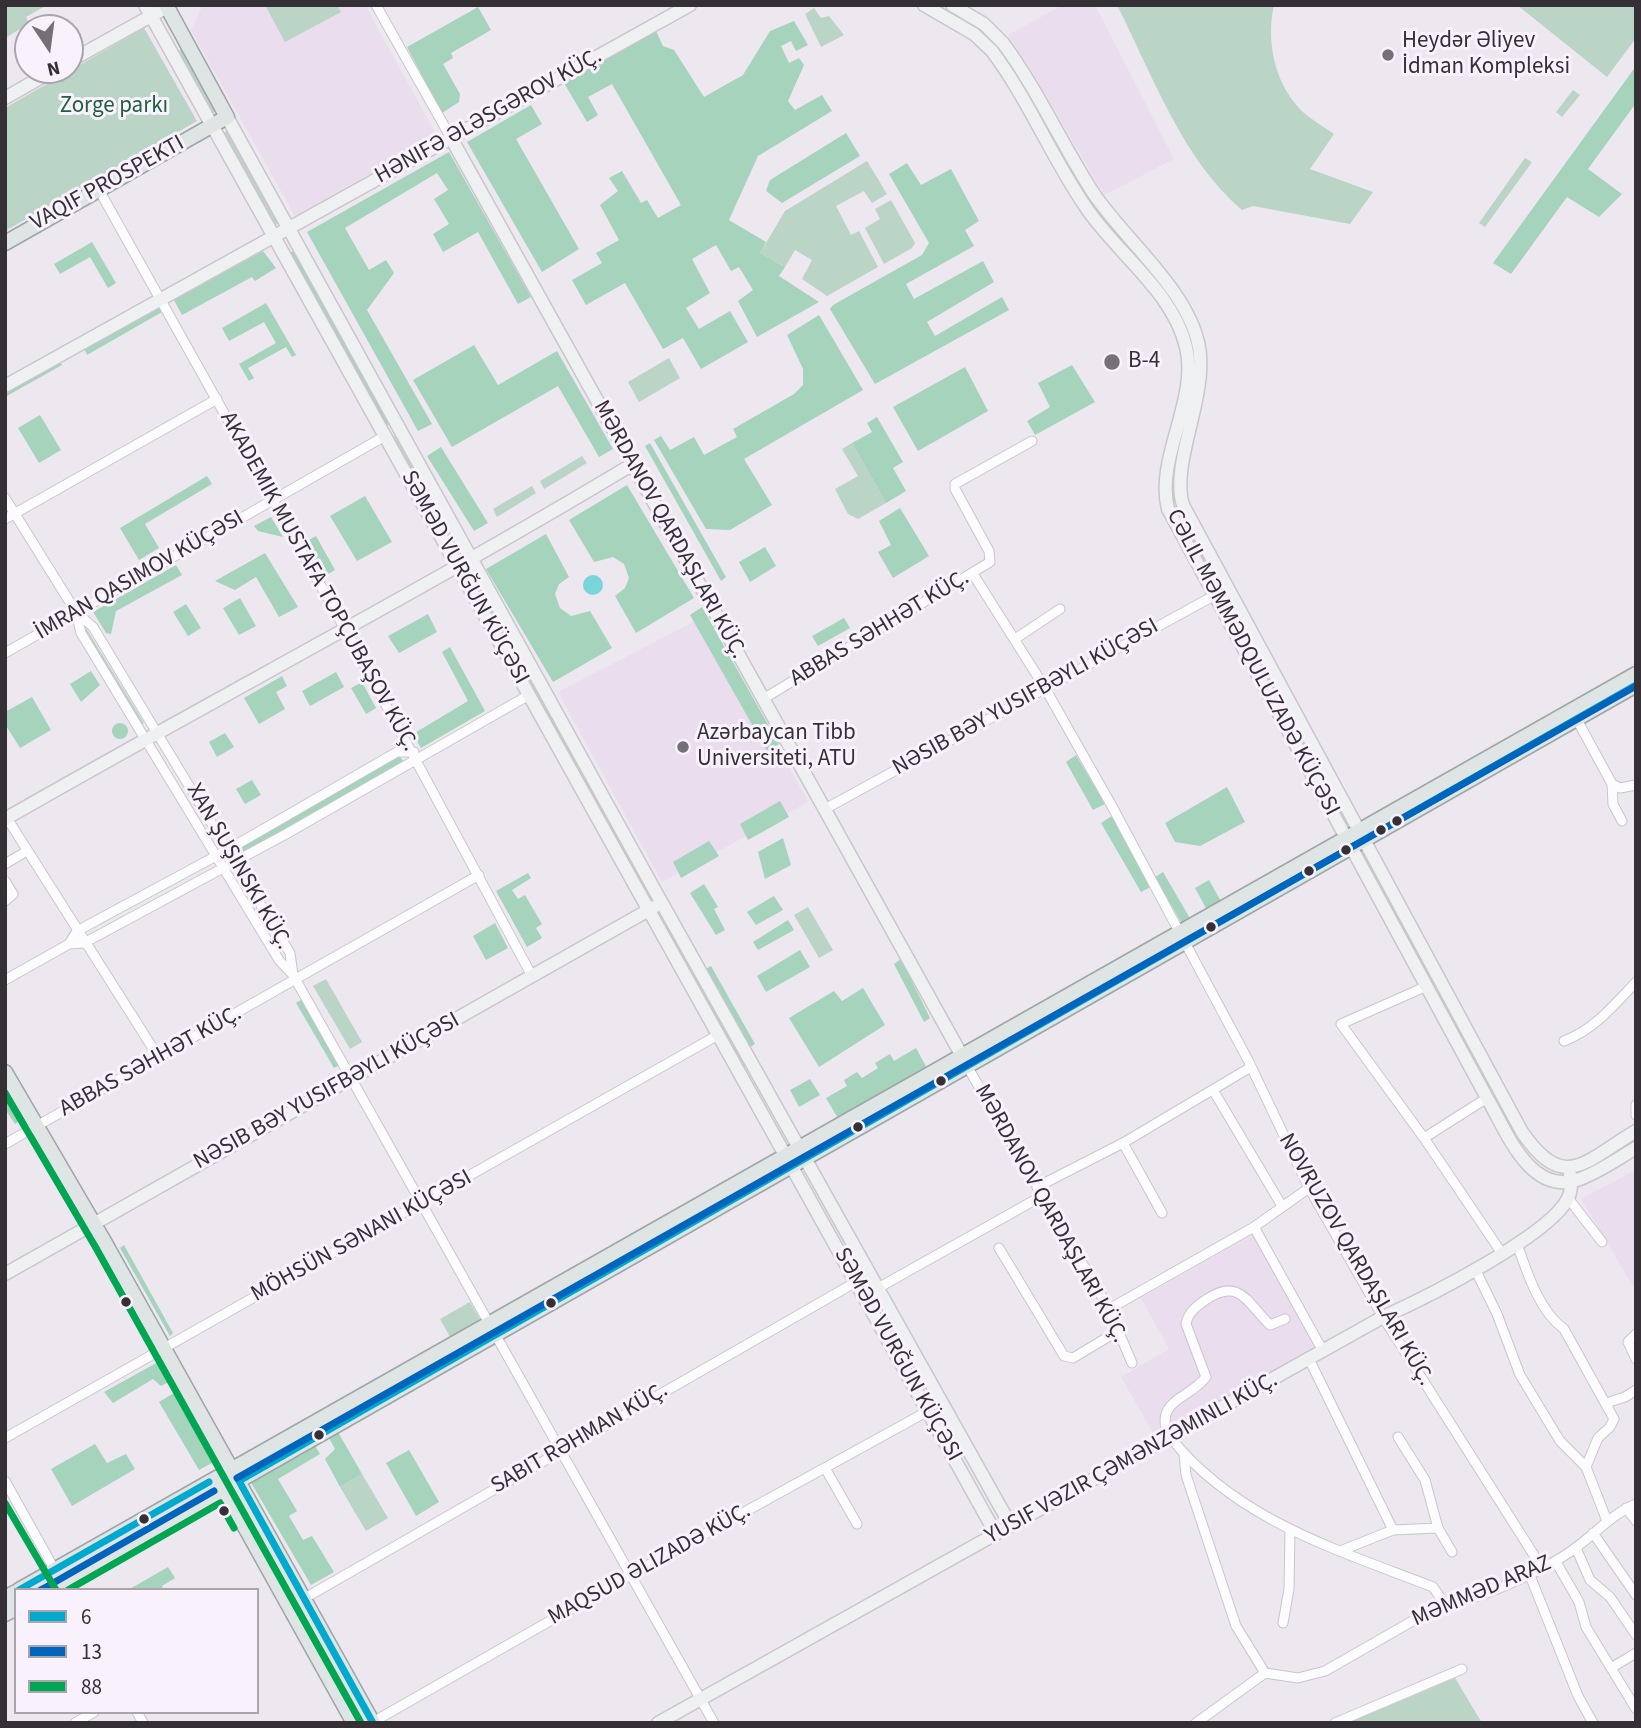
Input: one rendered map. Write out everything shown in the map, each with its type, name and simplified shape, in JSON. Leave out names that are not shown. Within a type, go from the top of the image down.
[{"type":"main road","name":"HƏNIFƏ ƏLƏSGƏROV KÜÇ.","points":[[274,237],[690,5]]},
{"type":"main road","name":"CƏLIL MƏMMƏDQULUZADƏ KÜÇƏSI","points":[[924,5],[980,39],[1000,61],[1085,207],[1177,323],[1186,348],[1189,374],[1166,497],[1170,515],[1346,844],[1525,1162],[1546,1178],[1571,1181]]},
{"type":"main road","name":"CƏLIL MƏMMƏDQULUZADƏ KÜÇƏSI","points":[[951,5],[989,28],[1010,53],[1093,192],[1175,296],[1195,332],[1201,372],[1180,498],[1366,833],[1475,1044],[1538,1154],[1549,1164],[1569,1168]]},
{"type":"main road","points":[[84,52],[148,11],[167,6]]},
{"type":"main road","name":"SƏMƏD VURĞUN KÜÇƏSI","points":[[167,6],[656,894],[754,1067],[807,1152],[878,1288],[1011,1526]]},
{"type":"main road","name":"SƏMƏD VURĞUN KÜÇƏSI","points":[[148,11],[741,1075],[785,1164],[856,1282],[996,1534]]},
{"type":"main road","points":[[980,39],[989,28]]},
{"type":"main road","points":[[5,98],[30,84]]},
{"type":"main road","name":"VAQIF PROSPEKTI","points":[[5,243],[227,117]]},
{"type":"main road","points":[[451,138],[964,1061]]},
{"type":"main road","points":[[5,386],[274,237]]},
{"type":"main road","points":[[385,436],[400,427]]},
{"type":"main road","points":[[6,817],[157,730],[458,567],[633,464]]},
{"type":"main road","points":[[1166,497],[1180,498]]},
{"type":"main road","points":[[1366,833],[1636,674]]},
{"type":"main road","points":[[30,1588],[61,1580],[219,1490],[239,1473],[493,1327],[807,1152],[1346,844],[1636,685]]},
{"type":"main road","points":[[649,911],[657,902],[656,894]]},
{"type":"main road","name":"NƏSIB BƏY YUSIFBƏYLI KÜÇƏSI","points":[[5,1274],[649,911]]},
{"type":"main road","points":[[1462,1051],[1475,1044]]},
{"type":"main road","points":[[741,1075],[754,1067]]},
{"type":"main road","points":[[5,1072],[163,1349],[239,1473],[373,1722]]},
{"type":"main road","points":[[1569,1198],[1569,1168],[1636,1131]]},
{"type":"main road","points":[[1571,1181],[1589,1175],[1636,1148]]},
{"type":"main road","name":"YUSIF VƏZIR ÇƏMƏNZƏMINLI KÜÇ.","points":[[658,1723],[1384,1317],[1438,1292],[1538,1230],[1569,1198]]},
{"type":"main road","points":[[219,1490],[354,1723]]},
{"type":"street","points":[[376,5],[451,138]]},
{"type":"street","name":"AKADEMIK MUSTAFA TOPÇUBAŞOV KÜÇ.","points":[[99,190],[416,754],[533,976]]},
{"type":"street","points":[[5,519],[217,399]]},
{"type":"street","points":[[5,653],[385,436]]},
{"type":"street","name":"ABBAS SƏHHƏT KÜÇ.","points":[[763,699],[990,562],[991,557],[955,489],[955,484],[1032,441]]},
{"type":"street","name":"XAN ŞUŞINSKI KÜÇ.","points":[[5,498],[76,612],[93,627],[290,953],[295,978],[714,1723]]},
{"type":"street","points":[[973,574],[1045,688],[1182,938],[1251,1067],[1308,1188],[1384,1317],[1537,1560],[1545,1566]]},
{"type":"street","name":"NƏSIB BƏY YUSIFBƏYLI KÜÇƏSI","points":[[825,809],[1228,588]]},
{"type":"street","points":[[1015,639],[1060,609]]},
{"type":"street","points":[[76,612],[81,633],[143,738],[279,960],[295,978]]},
{"type":"street","points":[[5,980],[69,944],[84,943],[236,861],[416,754],[529,695]]},
{"type":"street","points":[[1576,718],[1612,784],[1613,804],[1622,821]]},
{"type":"street","points":[[69,944],[77,931],[229,849],[397,752],[416,754]]},
{"type":"street","points":[[1612,784],[1620,788],[1636,785]]},
{"type":"street","points":[[6,817],[159,1058]]},
{"type":"street","points":[[5,864],[27,851]]},
{"type":"street","name":"ABBAS SƏHHƏT KÜÇ.","points":[[5,1144],[479,875]]},
{"type":"street","points":[[5,881],[13,894],[5,901]]},
{"type":"street","points":[[1564,1041],[1580,1035],[1597,1022],[1636,982]]},
{"type":"street","points":[[1427,986],[1341,1024],[1424,1138],[1501,1252]]},
{"type":"street","name":"MÖHSÜN SƏNANI KÜÇƏSI","points":[[5,1438],[718,1035]]},
{"type":"street","points":[[964,1061],[1109,1310],[1132,1363]]},
{"type":"street","points":[[878,1288],[1251,1067]]},
{"type":"street","points":[[1213,1090],[1282,1206]]},
{"type":"street","points":[[1424,1138],[1487,1098]]},
{"type":"street","points":[[1636,1105],[1636,1115]]},
{"type":"street","points":[[1124,1143],[1162,1213]]},
{"type":"street","points":[[1109,1310],[1254,1227],[1308,1188]]},
{"type":"street","points":[[1569,1198],[1602,1242]]},
{"type":"street","points":[[1254,1227],[1323,1351]]},
{"type":"street","points":[[1517,1244],[1530,1279],[1555,1322],[1564,1329],[1606,1403],[1613,1423],[1598,1438],[1586,1467]]},
{"type":"street","points":[[999,1248],[1064,1356],[1073,1358],[1118,1331]]},
{"type":"street","points":[[1475,1269],[1497,1314],[1520,1375],[1559,1441],[1586,1467],[1607,1521]]},
{"type":"street","name":"SABIT RƏHMAN KÜÇ.","points":[[305,1598],[856,1282]]},
{"type":"street","points":[[1284,1319],[1270,1325],[1239,1293],[1229,1289],[1221,1290],[1197,1306],[1186,1324],[1206,1377],[1184,1393],[1166,1413],[1164,1422],[1170,1437],[1184,1454],[1237,1501],[1290,1530],[1433,1587],[1444,1603]]},
{"type":"street","points":[[1636,1334],[1628,1342],[1636,1359]]},
{"type":"street","points":[[1310,1359],[1393,1530]]},
{"type":"street","points":[[1606,1403],[1636,1390]]},
{"type":"street","name":"MAQSUD ƏLIZADƏ KÜÇ.","points":[[373,1722],[632,1574],[928,1411]]},
{"type":"street","points":[[1398,1437],[1425,1480],[1438,1528],[1452,1552]]},
{"type":"street","points":[[1184,1454],[1186,1475],[1236,1626],[1265,1672],[1196,1723]]},
{"type":"street","points":[[825,1468],[857,1524]]},
{"type":"street","points":[[5,1481],[61,1580]]},
{"type":"street","points":[[1631,1506],[1636,1521]]},
{"type":"street","name":"MƏMMƏD ARAZ","points":[[1265,1672],[1298,1678],[1325,1671],[1444,1603],[1466,1601],[1556,1562],[1607,1521],[1631,1506]]},
{"type":"street","points":[[1340,1551],[1393,1530],[1438,1528]]},
{"type":"street","points":[[1283,1623],[1289,1590],[1290,1530]]},
{"type":"street","points":[[1593,1533],[1636,1595]]},
{"type":"street","points":[[1576,1548],[1590,1580],[1610,1597],[1636,1635]]},
{"type":"street","points":[[1556,1562],[1579,1602],[1586,1627],[1636,1709]]},
{"type":"street","points":[[1529,1573],[1578,1696],[1593,1723]]},
{"type":"street","points":[[1611,1668],[1636,1653]]},
{"type":"street","points":[[1335,1723],[1462,1670]]},
{"type":"street","points":[[75,1723],[91,1714]]},
{"type":"shaded area","points":[[203,5],[365,5],[437,136],[295,216],[191,30]]},
{"type":"shaded area","points":[[1063,5],[1095,5],[1174,159],[1104,195],[1008,35]]},
{"type":"shaded area","name":"Azərbaycan Tibb Universiteti, ATU","points":[[707,615],[808,802],[662,882],[558,692]]},
{"type":"shaded area","points":[[1636,1170],[1636,1291],[1581,1199]]},
{"type":"shaded area","points":[[1254,1234],[1318,1346],[1156,1438],[1121,1377],[1169,1349],[1141,1298]]},
{"type":"green space","points":[[5,5],[47,5],[31,14],[14,14],[14,33],[5,38]]},
{"type":"green space","points":[[265,5],[337,5],[341,12],[285,42]]},
{"type":"green space","points":[[1117,5],[1274,5],[1272,46],[1283,85],[1303,112],[1334,134],[1310,169],[1373,192],[1350,224],[1253,206],[1242,210],[1202,166],[1185,141]]},
{"type":"green space","points":[[1517,5],[1636,5],[1636,38],[1607,77]]},
{"type":"green space","points":[[478,7],[491,30],[451,53],[453,58],[443,64],[460,94],[459,102],[442,113],[407,47]]},
{"type":"green space","points":[[814,8],[821,18],[829,16],[844,35],[821,47],[805,14]]},
{"type":"green space","points":[[794,21],[808,45],[796,51],[791,41],[781,46],[789,63],[799,58],[804,65],[788,101],[795,110],[822,95],[832,111],[758,156],[729,220],[766,242],[760,253],[785,267],[779,276],[819,302],[757,337],[738,301],[753,290],[739,267],[731,271],[716,245],[692,259],[710,293],[686,308],[699,329],[730,311],[748,342],[701,369],[683,338],[663,349],[625,283],[586,305],[572,280],[602,263],[596,253],[619,240],[600,205],[618,191],[609,178],[622,171],[641,203],[647,200],[658,218],[681,205],[612,84],[588,97],[598,115],[587,122],[564,83],[656,31],[663,46],[674,50],[704,97],[743,75],[770,31]]},
{"type":"green space","name":"Zorge parkı","points":[[144,28],[197,121],[5,231],[5,108],[47,84],[84,84],[84,63]]},
{"type":"green space","points":[[183,48],[217,111],[211,114],[177,52]]},
{"type":"green space","points":[[1636,66],[1636,103],[1588,169],[1622,194],[1599,217],[1567,197],[1511,274],[1493,263]]},
{"type":"green space","points":[[1573,90],[1580,95],[1562,117],[1556,112]]},
{"type":"green space","points":[[531,105],[542,124],[516,139],[579,249],[542,272],[467,142]]},
{"type":"green space","points":[[227,131],[279,223],[274,226],[222,134]]},
{"type":"green space","points":[[846,133],[860,156],[782,203],[766,191],[770,180]]},
{"type":"green space","points":[[449,152],[531,297],[518,304],[478,232],[443,252],[433,234],[449,224],[434,199],[448,190],[437,173],[345,228],[369,270],[386,260],[394,273],[367,310],[432,424],[418,431],[307,232]]},
{"type":"green space","points":[[1525,158],[1532,162],[1485,227],[1479,223]]},
{"type":"green space","points":[[867,161],[887,194],[872,203],[864,191],[836,206],[851,235],[859,231],[878,267],[827,296],[802,279],[812,260],[795,250],[785,267],[760,253],[785,211]]},
{"type":"green space","points":[[907,163],[921,185],[951,169],[979,221],[965,230],[974,246],[906,284],[914,299],[983,261],[994,282],[927,322],[935,336],[1002,297],[1009,310],[875,384],[830,309],[922,255],[929,243],[889,174]]},
{"type":"green space","points":[[891,200],[915,243],[912,248],[884,264],[865,228],[880,219],[875,209]]},
{"type":"green space","points":[[92,242],[116,283],[108,288],[90,257],[60,274],[54,264]]},
{"type":"green space","points":[[295,250],[391,423],[386,426],[290,253]]},
{"type":"green space","points":[[263,251],[276,268],[255,281],[252,277],[182,315],[174,300]]},
{"type":"green space","points":[[266,303],[296,355],[292,357],[286,347],[248,368],[254,378],[249,381],[239,364],[276,343],[264,322],[229,341],[222,328]]},
{"type":"green space","points":[[158,306],[162,312],[87,355],[84,348]]},
{"type":"green space","points":[[819,315],[863,390],[744,459],[772,505],[730,530],[706,529],[654,440],[661,436],[670,450],[694,437],[704,455],[737,437],[733,429],[794,394],[803,385],[803,369],[787,335]]},
{"type":"green space","points":[[474,345],[498,385],[557,351],[613,449],[599,457],[558,386],[452,447],[413,380]]},
{"type":"green space","points":[[669,358],[680,378],[639,402],[628,382]]},
{"type":"green space","points":[[60,361],[62,365],[5,397],[5,393]]},
{"type":"green space","points":[[1072,365],[1095,402],[1035,435],[1027,421],[1050,407],[1038,383]]},
{"type":"green space","points":[[965,367],[988,411],[918,451],[893,407]]},
{"type":"green space","points":[[40,415],[61,450],[39,463],[18,428]]},
{"type":"green space","points":[[877,417],[903,462],[893,468],[906,491],[886,503],[852,443],[872,432],[867,423]]},
{"type":"green space","points":[[395,436],[458,549],[456,550],[393,438]]},
{"type":"green space","points":[[650,443],[726,577],[721,581],[645,446]]},
{"type":"green space","points":[[852,443],[886,503],[858,519],[848,514],[835,489],[858,476],[842,449]]},
{"type":"green space","points":[[441,447],[488,523],[474,531],[427,456]]},
{"type":"green space","points":[[582,456],[587,463],[544,489],[540,481]]},
{"type":"green space","points":[[207,476],[212,484],[145,524],[159,548],[139,560],[120,528]]},
{"type":"green space","points":[[627,485],[694,598],[636,633],[615,596],[625,588],[629,578],[624,564],[613,557],[594,562],[569,520]]},
{"type":"green space","points":[[532,486],[536,493],[497,517],[493,509]]},
{"type":"green space","points":[[365,496],[392,542],[357,561],[330,516]]},
{"type":"green space","points":[[900,508],[929,556],[893,578],[878,552],[891,545],[879,521]]},
{"type":"green space","points":[[271,517],[283,537],[258,531],[254,526]]},
{"type":"green space","points":[[546,534],[569,577],[559,584],[555,594],[560,608],[571,616],[590,611],[612,648],[553,682],[486,569]]},
{"type":"green space","points":[[316,536],[335,570],[323,577],[303,543]]},
{"type":"green space","points":[[765,547],[776,566],[750,582],[739,562]]},
{"type":"green space","points":[[265,553],[298,607],[279,617],[256,577],[235,590],[215,581]]},
{"type":"green space","points":[[176,565],[182,575],[116,611],[111,634],[106,633],[93,612]]},
{"type":"green space","points":[[473,575],[646,887],[644,889],[470,577]]},
{"type":"green space","points":[[240,598],[256,626],[239,635],[223,608]]},
{"type":"green space","points":[[186,604],[201,628],[188,636],[173,612]]},
{"type":"green space","points":[[702,607],[779,744],[767,751],[690,615]]},
{"type":"green space","points":[[428,614],[437,632],[399,653],[388,636]]},
{"type":"green space","points":[[844,618],[850,628],[818,646],[812,636]]},
{"type":"green space","points":[[86,628],[144,723],[141,725],[84,630]]},
{"type":"green space","points":[[450,647],[485,711],[421,748],[413,734],[468,701],[442,652]]},
{"type":"green space","points":[[91,671],[100,685],[81,702],[70,684]]},
{"type":"green space","points":[[336,672],[344,687],[310,706],[302,691]]},
{"type":"green space","points":[[282,676],[287,686],[276,692],[285,709],[259,724],[244,698]]},
{"type":"green space","points":[[362,682],[376,708],[366,714],[351,688]]},
{"type":"green space","points":[[32,697],[51,730],[20,748],[5,724],[5,712]]},
{"type":"green space","points":[[117,723],[123,723],[128,731],[126,737],[117,739],[112,734],[112,728]]},
{"type":"green space","points":[[225,733],[234,747],[217,757],[209,742]]},
{"type":"green space","points":[[399,755],[403,761],[242,854],[239,848]]},
{"type":"green space","points":[[1076,755],[1105,804],[1093,810],[1066,762]]},
{"type":"green space","points":[[252,780],[261,795],[245,804],[236,789]]},
{"type":"green space","points":[[1227,787],[1245,822],[1200,846],[1175,842],[1165,823]]},
{"type":"green space","points":[[780,801],[789,817],[748,840],[740,824]]},
{"type":"green space","points":[[1112,816],[1151,887],[1141,892],[1101,823]]},
{"type":"green space","points":[[783,838],[791,865],[765,879],[758,852]]},
{"type":"green space","points":[[709,841],[719,856],[681,878],[673,862]]},
{"type":"green space","points":[[1163,872],[1191,920],[1207,910],[1195,888],[1209,880],[1223,905],[1184,927],[1155,877]]},
{"type":"green space","points":[[528,873],[531,878],[512,890],[518,899],[525,895],[542,924],[536,928],[542,938],[527,947],[496,891]]},
{"type":"green space","points":[[704,884],[718,907],[714,909],[725,930],[716,935],[690,893]]},
{"type":"green space","points":[[774,896],[783,910],[756,925],[747,912]]},
{"type":"green space","points":[[808,907],[833,950],[819,958],[794,915]]},
{"type":"green space","points":[[788,920],[794,930],[758,950],[753,942]]},
{"type":"green space","points":[[495,923],[508,948],[486,960],[473,936]]},
{"type":"green space","points":[[668,928],[746,1065],[744,1067],[666,930]]},
{"type":"green space","points":[[800,950],[810,967],[766,992],[757,976]]},
{"type":"green space","points":[[901,959],[930,1018],[924,1022],[894,964]]},
{"type":"green space","points":[[711,966],[755,1044],[749,1048],[704,970]]},
{"type":"green space","points":[[326,979],[362,1042],[350,1049],[313,986]]},
{"type":"green space","points":[[863,988],[885,1025],[819,1067],[789,1018],[834,991],[842,1001]]},
{"type":"green space","points":[[304,998],[342,1064],[334,1068],[296,1003]]},
{"type":"green space","points":[[916,1048],[928,1070],[839,1120],[826,1098],[847,1086],[844,1080],[857,1072],[862,1078],[878,1068],[875,1063],[890,1054],[894,1061]]},
{"type":"green space","points":[[810,1079],[820,1095],[799,1107],[790,1090]]},
{"type":"green space","points":[[5,1086],[25,1118],[15,1124],[5,1109]]},
{"type":"green space","points":[[124,1245],[173,1333],[170,1336],[120,1248]]},
{"type":"green space","points":[[470,1302],[480,1319],[450,1337],[440,1319]]},
{"type":"green space","points":[[158,1362],[169,1382],[161,1386],[153,1379],[113,1403],[104,1392]]},
{"type":"green space","points":[[174,1393],[212,1463],[199,1470],[159,1402]]},
{"type":"green space","points":[[338,1432],[362,1474],[340,1487],[325,1459],[335,1449],[329,1438]]},
{"type":"green space","points":[[95,1444],[107,1463],[126,1454],[135,1469],[72,1506],[51,1469]]},
{"type":"green space","points":[[314,1444],[320,1454],[278,1479],[297,1511],[289,1516],[303,1540],[312,1536],[334,1572],[311,1585],[250,1481]]},
{"type":"green space","points":[[409,1450],[439,1502],[416,1516],[386,1463]]},
{"type":"green space","points":[[362,1474],[388,1518],[366,1531],[340,1487]]},
{"type":"green space","points":[[168,1567],[175,1578],[162,1586],[163,1588],[131,1588]]},
{"type":"green space","points":[[1455,1678],[1482,1723],[1348,1723]]},
{"type":"water","points":[[593,575],[600,578],[603,585],[600,592],[593,595],[586,592],[583,585],[586,578]]},
{"type":"transit line","name":"6","points":[[373,1723],[239,1481],[1636,685]]},
{"type":"transit line","name":"13","points":[[237,1478],[1636,686]]},
{"type":"transit line","name":"88","points":[[5,1093],[96,1248],[361,1723]]},
{"type":"transit line","name":"6","points":[[23,1588],[209,1482]]},
{"type":"transit line","name":"13","points":[[44,1588],[214,1491]]},
{"type":"transit line","name":"88","points":[[5,1503],[55,1588]]},
{"type":"transit line","name":"88","points":[[71,1588],[220,1503],[234,1528]]},
{"type":"place","name":"Heydər Əliyev İdman Kompleksi","points":[[1388,55]]},
{"type":"place","name":"B-4","points":[[1112,362]]},
{"type":"place","name":"Azərbaycan Tibb Universiteti, ATU","points":[[683,747]]}]
